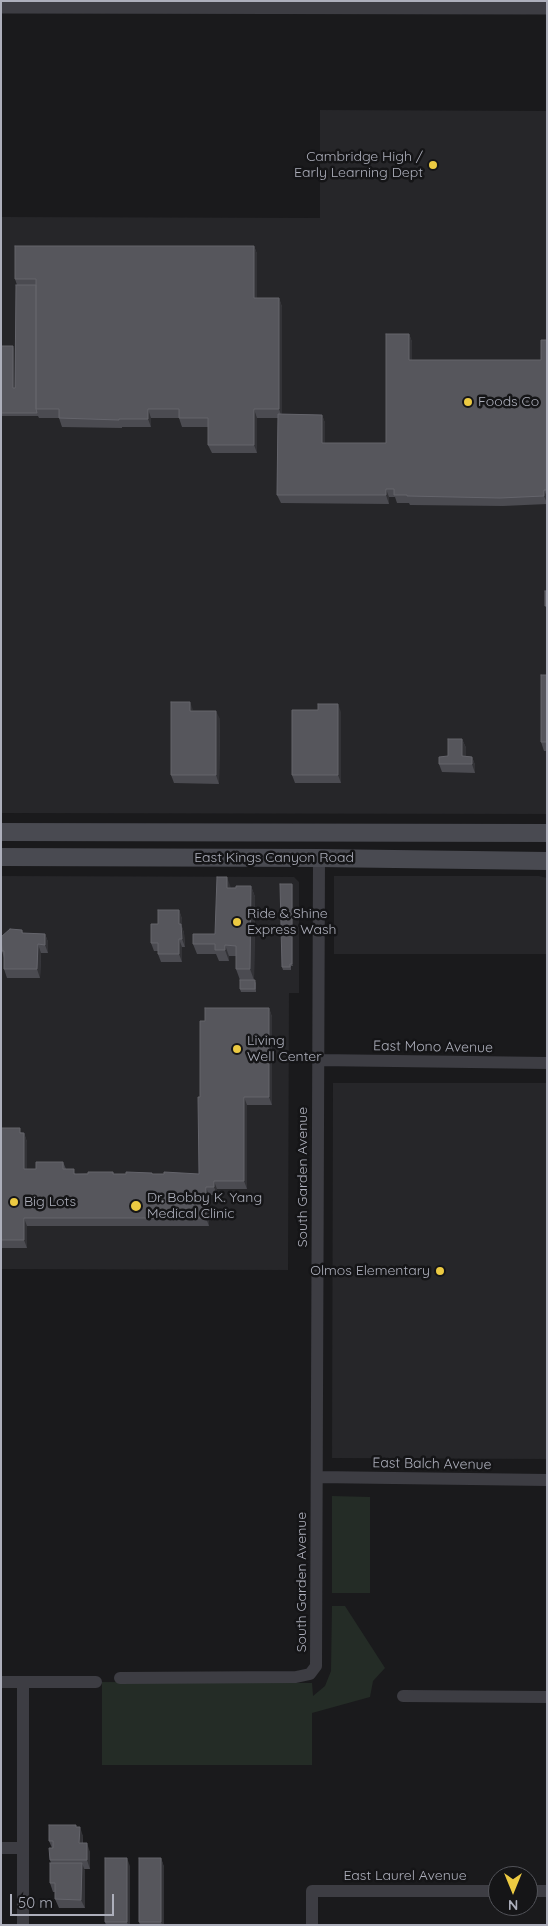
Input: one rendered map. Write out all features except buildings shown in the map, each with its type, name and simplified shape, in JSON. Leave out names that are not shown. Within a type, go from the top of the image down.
[{"type":"main road","name":"East Kings Canyon Road","points":[[1,832],[547,833]]},
{"type":"main road","name":"East Kings Canyon Road","points":[[1,857],[547,861]]},
{"type":"street","points":[[1,6],[547,7]]},
{"type":"street","name":"South Garden Avenue","points":[[120,1678],[296,1678],[310,1674],[316,1666],[319,858]]},
{"type":"street","name":"East Mono Avenue","points":[[318,1060],[547,1063]]},
{"type":"street","name":"East Balch Avenue","points":[[317,1477],[547,1480]]},
{"type":"street","points":[[1,1682],[96,1682]]},
{"type":"street","points":[[23,1682],[23,1925]]},
{"type":"street","points":[[403,1696],[547,1697]]},
{"type":"street","points":[[1,1848],[23,1848]]},
{"type":"street","name":"East Laurel Avenue","points":[[312,1925],[312,1891],[488,1891]]},
{"type":"shaded area","points":[[320,110],[547,111],[547,814],[1,813],[1,217],[320,218]]},
{"type":"shaded area","points":[[1,876],[294,877],[299,882],[299,993],[289,993],[288,1270],[1,1269]]},
{"type":"shaded area","points":[[334,876],[539,876],[547,878],[547,954],[334,954]]},
{"type":"shaded area","name":"Olmos Elementary","points":[[333,1083],[547,1083],[547,1459],[332,1458]]},
{"type":"shaded area","points":[[332,1496],[370,1497],[370,1593],[332,1593]]},
{"type":"shaded area","points":[[332,1606],[345,1606],[385,1668],[373,1681],[370,1697],[312,1713],[312,1765],[102,1765],[102,1682],[312,1683],[313,1696],[325,1686],[331,1671]]},
{"type":"place","name":"Cambridge High / Early Learning Dept","points":[[433,165]]},
{"type":"place","name":"Foods Co","points":[[468,402]]},
{"type":"place","name":"Ride & Shine Express Wash","points":[[237,922]]},
{"type":"place","name":"Living Well Center","points":[[237,1049]]},
{"type":"place","name":"Big Lots","points":[[14,1202]]},
{"type":"place","name":"Dr. Bobby K. Yang Medical Clinic","points":[[136,1206]]},
{"type":"place","name":"Olmos Elementary","points":[[440,1271]]}]
